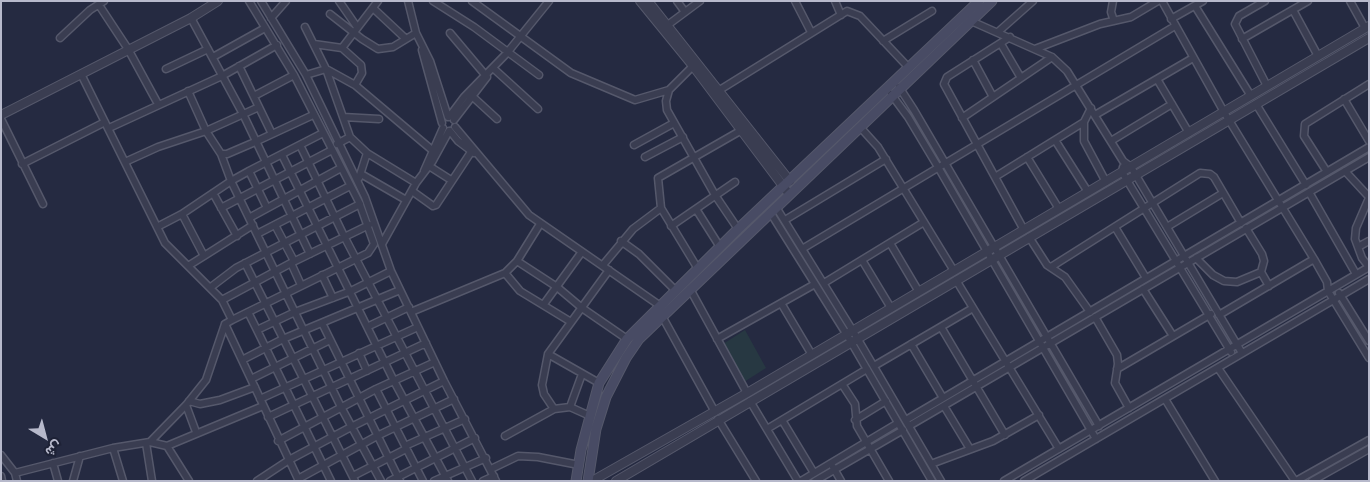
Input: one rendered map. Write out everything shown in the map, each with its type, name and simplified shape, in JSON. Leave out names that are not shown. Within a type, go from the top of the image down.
[{"type":"main road","points":[[897,85],[909,68],[979,1]]},
{"type":"main road","points":[[588,481],[596,429],[614,377],[639,340],[773,210],[787,188],[897,85],[992,1]]},
{"type":"main road","points":[[576,481],[599,383],[627,340],[738,229],[860,127],[890,92]]},
{"type":"street","points":[[1,115],[191,18],[218,1]]},
{"type":"street","points":[[148,443],[187,403],[210,371],[224,324],[357,259],[373,248],[374,240],[360,204],[294,75],[249,1]]},
{"type":"street","points":[[261,1],[306,75],[337,144],[357,182],[391,271],[444,381],[494,475]]},
{"type":"street","points":[[272,18],[286,1]]},
{"type":"street","points":[[340,1],[354,29]]},
{"type":"street","points":[[342,48],[354,29],[374,9],[378,1]]},
{"type":"street","points":[[408,1],[416,33],[422,49],[430,61],[449,124],[519,204],[540,224],[581,253],[602,264],[659,306]]},
{"type":"street","points":[[433,1],[539,75]]},
{"type":"street","points":[[472,1],[570,73],[635,100],[669,90],[693,66]]},
{"type":"street","points":[[382,244],[406,200],[426,169],[464,97],[507,53],[549,1]]},
{"type":"street","points":[[640,1],[718,91],[787,188]]},
{"type":"street","points":[[648,1],[664,27],[740,131],[787,188]]},
{"type":"street","points":[[677,1],[685,12]]},
{"type":"street","points":[[664,27],[700,1]]},
{"type":"street","points":[[795,1],[811,32]]},
{"type":"street","points":[[835,1],[841,15]]},
{"type":"street","points":[[998,32],[1033,1]]},
{"type":"street","points":[[1112,1],[1111,12],[1114,21]]},
{"type":"street","points":[[1035,49],[1114,21],[1131,17],[1160,1],[1224,112],[1328,282],[1335,286],[1369,341]]},
{"type":"street","points":[[1171,19],[1203,1]]},
{"type":"street","points":[[1265,1],[1237,18],[1236,28],[1267,86]]},
{"type":"street","points":[[1242,39],[1308,1]]},
{"type":"street","points":[[749,397],[812,355],[852,336],[891,308],[1367,27],[1350,1]]},
{"type":"street","points":[[60,38],[90,10],[102,3],[158,104]]},
{"type":"street","points":[[1195,6],[1251,96]]},
{"type":"street","points":[[374,9],[406,39]]},
{"type":"street","points":[[1292,10],[1318,56]]},
{"type":"street","points":[[718,91],[847,11],[854,12],[909,68]]},
{"type":"street","points":[[883,42],[932,11]]},
{"type":"street","points":[[330,14],[354,29],[378,50],[386,49],[416,33]]},
{"type":"street","points":[[191,18],[243,114],[310,254]]},
{"type":"street","points":[[971,21],[1052,57],[1064,67],[1123,161],[1131,167],[1136,175],[1242,353]]},
{"type":"street","points":[[802,249],[1175,26]]},
{"type":"street","points":[[305,27],[326,69],[350,137],[367,153],[416,183]]},
{"type":"street","points":[[213,57],[265,28]]},
{"type":"street","points":[[450,33],[488,73],[538,109]]},
{"type":"street","points":[[1010,38],[946,77],[944,87],[1024,230]]},
{"type":"street","points":[[592,481],[717,415],[852,336],[956,280],[1369,39]]},
{"type":"street","points":[[314,44],[342,48],[362,68],[362,73],[355,85]]},
{"type":"street","points":[[1001,44],[1021,78]]},
{"type":"street","points":[[22,164],[222,76],[277,45]]},
{"type":"street","points":[[166,69],[208,49]]},
{"type":"street","points":[[962,118],[1052,57]]},
{"type":"street","points":[[1095,115],[1194,58]]},
{"type":"street","points":[[973,60],[993,97]]},
{"type":"street","points":[[239,66],[272,134]]},
{"type":"street","points":[[306,75],[326,69],[355,85],[432,150]]},
{"type":"street","points":[[426,169],[432,150],[449,124],[473,97],[488,73]]},
{"type":"street","points":[[81,74],[165,242],[211,286],[222,300],[232,320]]},
{"type":"street","points":[[254,96],[294,75]]},
{"type":"street","points":[[1157,79],[1189,132]]},
{"type":"street","points":[[1327,172],[1304,136],[1303,128],[1307,121],[1369,84]]},
{"type":"street","points":[[897,85],[946,163],[991,250],[992,259],[1096,439]]},
{"type":"street","points":[[669,90],[666,101],[667,110],[715,195],[738,229]]},
{"type":"street","points":[[188,91],[206,132],[220,154],[231,181],[340,407],[381,481]]},
{"type":"street","points":[[890,92],[908,117],[991,250],[999,255],[1099,426]]},
{"type":"street","points":[[473,97],[498,119]]},
{"type":"street","points":[[1344,99],[1369,141]]},
{"type":"street","points":[[1111,141],[1172,104]]},
{"type":"street","points":[[1256,104],[1306,184]]},
{"type":"street","points":[[125,162],[158,147],[206,132],[259,106]]},
{"type":"street","points":[[1091,108],[1084,122],[1084,141],[1106,182]]},
{"type":"street","points":[[220,154],[227,154],[313,115]]},
{"type":"street","points":[[343,116],[379,120]]},
{"type":"street","points":[[1,119],[43,204]]},
{"type":"street","points":[[995,177],[1084,122]]},
{"type":"street","points":[[634,145],[674,123]]},
{"type":"street","points":[[860,127],[886,159],[954,271]]},
{"type":"street","points":[[698,268],[661,208],[658,178],[693,156],[740,131]]},
{"type":"street","points":[[157,227],[182,214],[231,181],[323,133]]},
{"type":"street","points":[[337,144],[350,137]]},
{"type":"street","points":[[645,157],[683,137]]},
{"type":"street","points":[[1055,140],[1088,192]]},
{"type":"street","points":[[300,146],[344,236],[472,481]]},
{"type":"street","points":[[1186,259],[1196,258],[1279,200],[1369,148]]},
{"type":"street","points":[[221,208],[276,181],[332,150]]},
{"type":"street","points":[[412,191],[434,206],[473,151]]},
{"type":"street","points":[[357,182],[367,153]]},
{"type":"street","points":[[282,155],[369,326],[394,381],[446,478]]},
{"type":"street","points":[[1027,157],[1059,209]]},
{"type":"street","points":[[908,423],[944,406],[1008,364],[1143,288],[1186,259],[1244,225],[1283,208],[1369,157]]},
{"type":"street","points":[[785,220],[886,159]]},
{"type":"street","points":[[1123,161],[1122,172],[1234,358]]},
{"type":"street","points":[[249,218],[341,168]]},
{"type":"street","points":[[426,169],[451,180]]},
{"type":"street","points":[[249,171],[267,208]]},
{"type":"street","points":[[1004,481],[1238,346],[1369,267],[1358,247],[1356,228],[1369,198],[1345,171]]},
{"type":"street","points":[[361,174],[406,200]]},
{"type":"street","points":[[1051,267],[1200,174],[1210,174],[1214,177],[1264,257],[1261,272],[1269,286]]},
{"type":"street","points":[[671,226],[735,182]]},
{"type":"street","points":[[257,234],[350,186]]},
{"type":"street","points":[[1309,192],[1356,274]]},
{"type":"street","points":[[213,193],[237,236]]},
{"type":"street","points":[[1166,227],[1223,193]]},
{"type":"street","points":[[211,286],[220,278],[246,263],[360,204]]},
{"type":"street","points":[[602,264],[621,241],[638,225],[661,208]]},
{"type":"street","points":[[696,209],[720,247]]},
{"type":"street","points":[[773,210],[785,220],[824,283],[870,367],[908,423],[941,481]]},
{"type":"street","points":[[773,210],[815,284],[852,336]]},
{"type":"street","points":[[182,214],[204,256]]},
{"type":"street","points":[[824,283],[924,222]]},
{"type":"street","points":[[369,326],[387,317],[505,273],[517,261],[540,224]]},
{"type":"street","points":[[188,266],[253,225]]},
{"type":"street","points":[[275,225],[285,244],[301,285]]},
{"type":"street","points":[[222,300],[274,271],[344,236],[369,226]]},
{"type":"street","points":[[1115,227],[1146,278]]},
{"type":"street","points":[[1029,237],[1043,260],[1065,277],[1117,355],[1115,383],[1129,408]]},
{"type":"street","points":[[621,241],[640,254],[675,290]]},
{"type":"street","points":[[1358,247],[1369,241]]},
{"type":"street","points":[[890,243],[919,292]]},
{"type":"street","points":[[544,304],[581,253]]},
{"type":"street","points":[[1196,258],[1213,275],[1224,281],[1237,282],[1261,272]]},
{"type":"street","points":[[1117,369],[1209,315],[1218,313],[1269,286],[1314,259]]},
{"type":"street","points":[[862,260],[891,308]]},
{"type":"street","points":[[517,261],[557,287],[582,308],[627,340]]},
{"type":"street","points":[[246,263],[354,478],[405,447],[464,419]]},
{"type":"street","points":[[1092,315],[1146,278],[1178,264]]},
{"type":"street","points":[[554,408],[544,394],[542,385],[548,354],[608,270]]},
{"type":"street","points":[[257,330],[295,312],[351,291],[391,271]]},
{"type":"street","points":[[505,273],[520,292],[544,304],[571,322]]},
{"type":"street","points":[[322,275],[333,298]]},
{"type":"street","points":[[1024,481],[1369,279]]},
{"type":"street","points":[[956,280],[1059,449]]},
{"type":"street","points":[[1328,282],[1328,291],[1369,358]]},
{"type":"street","points":[[717,339],[815,284]]},
{"type":"street","points":[[1143,288],[1173,336]]},
{"type":"street","points":[[690,289],[767,429],[800,481],[898,423]]},
{"type":"street","points":[[242,360],[283,339],[400,290]]},
{"type":"street","points":[[781,303],[812,355]]},
{"type":"street","points":[[767,429],[973,308]]},
{"type":"street","points":[[248,312],[331,481]]},
{"type":"street","points":[[662,316],[756,481]]},
{"type":"street","points":[[322,323],[399,479]]},
{"type":"street","points":[[224,324],[255,387],[278,441],[299,480],[361,444],[454,399]]},
{"type":"street","points":[[260,399],[418,326]]},
{"type":"street","points":[[941,327],[1005,435]]},
{"type":"street","points":[[251,379],[292,357],[330,340]]},
{"type":"street","points":[[268,417],[426,343]]},
{"type":"street","points":[[911,344],[944,398]]},
{"type":"street","points":[[359,353],[367,371]]},
{"type":"street","points":[[548,354],[599,383]]},
{"type":"street","points":[[278,441],[340,407],[435,362]]},
{"type":"street","points":[[870,367],[898,423],[931,479],[923,481]]},
{"type":"street","points":[[1218,368],[1295,481],[1369,440]]},
{"type":"street","points":[[570,407],[582,374]]},
{"type":"street","points":[[257,481],[289,460],[368,418],[444,381]]},
{"type":"street","points":[[842,384],[855,404],[854,420],[889,481]]},
{"type":"street","points":[[908,423],[944,398],[975,384]]},
{"type":"street","points":[[187,403],[200,404],[220,400],[255,387]]},
{"type":"street","points":[[376,389],[423,481]]},
{"type":"street","points":[[1165,399],[1215,481]]},
{"type":"street","points":[[854,420],[886,400]]},
{"type":"street","points":[[187,403],[196,432]]},
{"type":"street","points":[[15,473],[113,448],[148,443],[167,446],[196,432],[263,406]]},
{"type":"street","points":[[944,406],[970,449]]},
{"type":"street","points":[[505,436],[554,408],[570,407],[590,416]]},
{"type":"street","points":[[616,481],[717,415]]},
{"type":"street","points":[[931,464],[1005,435],[1039,415]]},
{"type":"street","points":[[782,420],[814,473]]},
{"type":"street","points":[[815,481],[902,430]]},
{"type":"street","points":[[390,481],[399,479],[416,467],[475,438]]},
{"type":"street","points":[[148,443],[152,481]]},
{"type":"street","points":[[167,446],[189,481]]},
{"type":"street","points":[[113,448],[123,481]]},
{"type":"street","points":[[1312,481],[1369,448]]},
{"type":"street","points":[[1,455],[15,473],[17,481]]},
{"type":"street","points":[[73,481],[80,456]]},
{"type":"street","points":[[483,481],[494,475],[518,456],[538,457],[579,465]]},
{"type":"street","points":[[434,481],[446,478],[465,466],[486,458]]},
{"type":"street","points":[[54,463],[58,481]]},
{"type":"street","points":[[830,463],[841,481]]},
{"type":"street","points":[[1,476],[2,481]]},
{"type":"shaded area","points":[[745,330],[766,368],[744,382],[723,344]]}]
